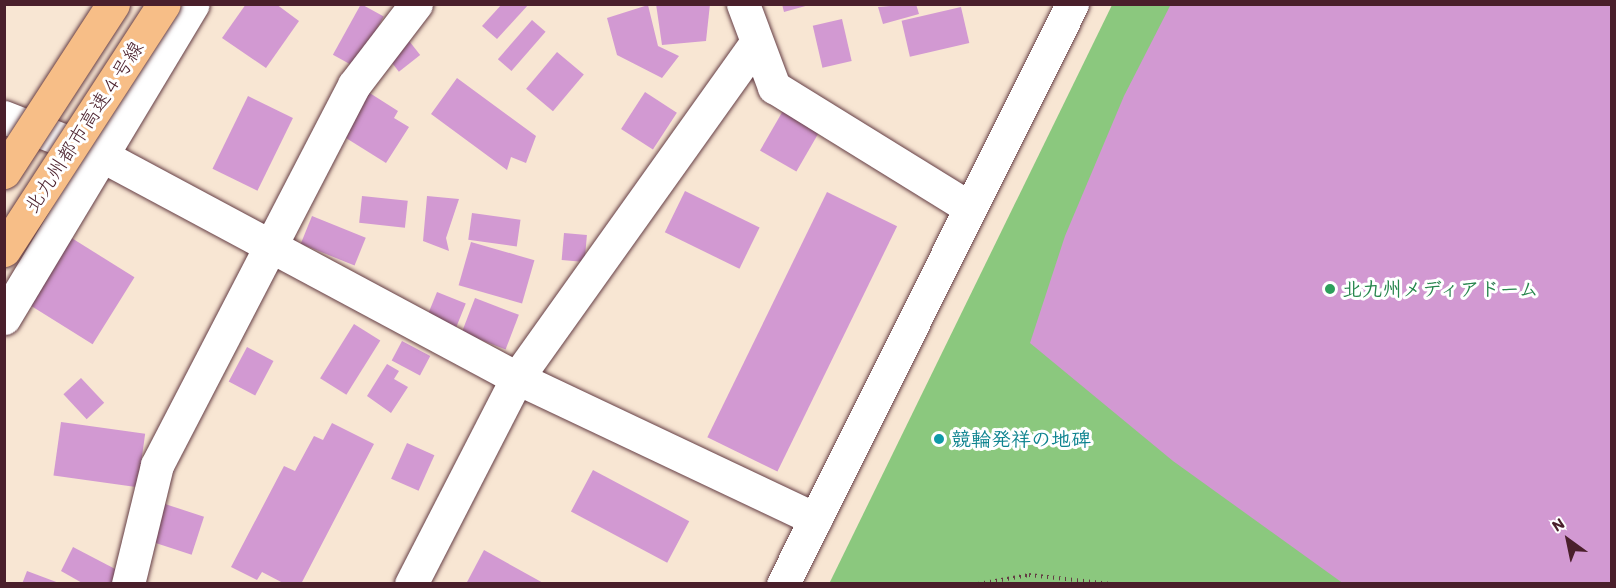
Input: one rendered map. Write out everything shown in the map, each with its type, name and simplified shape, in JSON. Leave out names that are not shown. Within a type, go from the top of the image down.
[{"type":"highway","points":[[4,172],[113,4]]},
{"type":"highway","name":"北九州都市高速４号線","points":[[4,250],[164,4]]},
{"type":"street","points":[[4,318],[99,154],[194,4]]},
{"type":"street","points":[[128,584],[157,465],[274,247],[366,64],[416,4]]},
{"type":"street","points":[[743,4],[774,87],[970,208]]},
{"type":"street","points":[[783,584],[1071,5]]},
{"type":"street","points":[[411,584],[517,378],[756,43]]},
{"type":"street","points":[[4,117],[99,154],[517,378],[815,519]]},
{"type":"path","points":[[978,584],[1029,575],[1112,584]]},
{"type":"green space","name":"北九州メディアドーム","points":[[1112,5],[1611,5],[1611,583],[829,584]]},
{"type":"building","points":[[246,4],[276,4],[299,21],[266,68],[222,38]]},
{"type":"building","points":[[361,4],[384,17],[356,67],[333,55]]},
{"type":"building","points":[[502,4],[529,4],[497,39],[482,26]]},
{"type":"building","points":[[656,4],[710,4],[706,41],[662,45]]},
{"type":"building","points":[[782,4],[809,4],[809,5],[784,12]]},
{"type":"building","points":[[916,4],[919,14],[883,24],[878,7]]},
{"type":"building","name":"北九州メディアドーム","points":[[1171,4],[1612,4],[1612,584],[1344,584],[1173,461],[1030,343],[1065,236],[1124,96]]},
{"type":"building","points":[[648,5],[658,46],[679,56],[662,78],[617,55],[607,18]]},
{"type":"building","points":[[961,7],[969,43],[910,57],[902,21]]},
{"type":"building","points":[[842,19],[852,61],[822,68],[813,26]]},
{"type":"building","points":[[532,20],[546,32],[511,71],[498,59]]},
{"type":"building","points":[[406,37],[420,55],[399,72],[385,54]]},
{"type":"building","points":[[557,52],[584,74],[553,111],[526,89]]},
{"type":"building","points":[[457,78],[536,136],[526,163],[511,157],[507,170],[431,114]]},
{"type":"building","points":[[365,90],[398,111],[394,118],[409,127],[386,163],[338,133]]},
{"type":"building","points":[[645,92],[677,113],[653,150],[621,129]]},
{"type":"building","points":[[248,96],[293,118],[257,191],[212,169]]},
{"type":"building","points":[[784,109],[820,130],[796,172],[760,151]]},
{"type":"building","points":[[685,191],[760,227],[739,269],[665,232]]},
{"type":"building","points":[[827,192],[897,226],[777,472],[707,437]]},
{"type":"building","points":[[362,196],[408,201],[405,228],[359,223]]},
{"type":"building","points":[[427,196],[459,199],[446,238],[449,251],[423,241]]},
{"type":"building","points":[[472,213],[521,220],[517,247],[468,240]]},
{"type":"building","points":[[312,216],[366,238],[355,266],[301,244]]},
{"type":"building","points":[[564,233],[587,235],[585,262],[562,260]]},
{"type":"building","points":[[70,237],[134,277],[93,344],[28,304]]},
{"type":"building","points":[[471,242],[534,260],[522,303],[459,285]]},
{"type":"building","points":[[437,292],[466,304],[456,329],[427,317]]},
{"type":"building","points":[[475,298],[519,315],[506,349],[462,333]]},
{"type":"building","points":[[354,324],[380,340],[346,395],[320,378]]},
{"type":"building","points":[[402,341],[430,356],[420,375],[392,360]]},
{"type":"building","points":[[247,347],[273,361],[255,396],[229,381]]},
{"type":"building","points":[[387,364],[399,371],[394,379],[408,387],[391,413],[367,396]]},
{"type":"building","points":[[81,378],[104,403],[87,419],[63,394]]},
{"type":"building","points":[[61,422],[145,434],[138,487],[53,475]]},
{"type":"building","points":[[332,423],[374,444],[301,584],[285,584],[262,572],[257,580],[231,567],[284,466],[295,471],[314,436],[323,440]]},
{"type":"building","points":[[407,443],[434,455],[419,491],[391,479]]},
{"type":"building","points":[[593,470],[689,521],[667,563],[571,511]]},
{"type":"building","points":[[165,504],[204,517],[192,555],[153,542]]},
{"type":"building","points":[[73,547],[119,571],[113,584],[84,584],[61,571]]},
{"type":"building","points":[[484,550],[545,584],[466,584]]},
{"type":"building","points":[[27,571],[59,583],[59,584],[22,584]]},
{"type":"place","name":"北九州メディアドーム","points":[[1330,289]]},
{"type":"place","name":"競輪発祥の地碑","points":[[939,439]]}]
